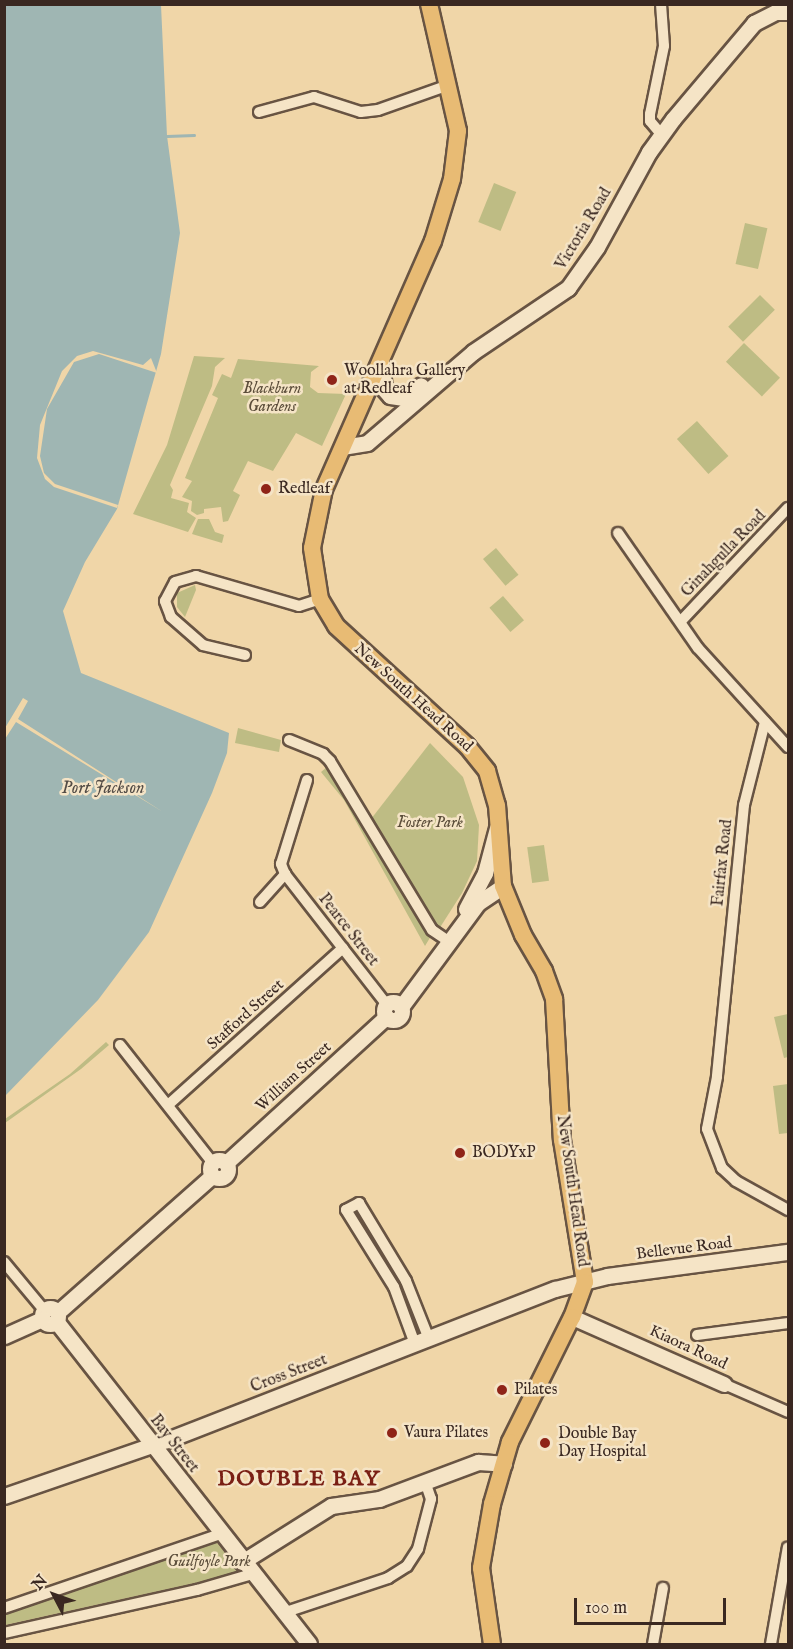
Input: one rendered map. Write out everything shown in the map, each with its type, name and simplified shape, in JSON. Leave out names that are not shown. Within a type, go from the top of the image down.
[{"type":"main road","name":"New South Head Road","points":[[429,4],[458,131],[458,153],[446,205],[324,489],[313,530],[320,599],[328,616],[348,639],[475,754],[491,780],[499,821],[503,886],[523,935],[544,971],[554,999],[563,1150],[585,1282],[572,1317],[521,1416],[504,1464],[482,1556],[483,1596],[492,1644]]},
{"type":"street","points":[[661,4],[664,46],[650,121],[661,134]]},
{"type":"street","name":"Victoria Road","points":[[342,447],[368,443],[474,352],[559,296],[583,270],[661,134],[754,23],[780,10]]},
{"type":"street","points":[[259,112],[314,97],[361,112],[378,110],[449,85]]},
{"type":"street","points":[[381,360],[385,391],[395,399],[404,398],[476,340],[533,312]]},
{"type":"street","name":"Ginahgulla Road","points":[[681,621],[789,508]]},
{"type":"street","points":[[618,533],[698,648],[789,747]]},
{"type":"street","points":[[245,656],[203,645],[171,617],[165,601],[175,582],[196,576],[299,606],[320,599]]},
{"type":"street","name":"Fairfax Road","points":[[765,722],[744,805],[717,1077],[707,1129],[722,1168],[736,1181],[789,1210]]},
{"type":"street","points":[[289,740],[323,754],[330,761],[432,930],[452,938],[485,873],[499,821]]},
{"type":"street","points":[[260,902],[285,874],[281,864],[307,780]]},
{"type":"street","name":"Pearce Street","points":[[285,874],[391,1009]]},
{"type":"street","name":"William Street","points":[[4,1336],[50,1316],[217,1167],[391,1009],[484,897],[503,886]]},
{"type":"street","name":"Stafford Street","points":[[168,1105],[343,948]]},
{"type":"street","points":[[120,1045],[217,1167]]},
{"type":"street","points":[[359,1203],[404,1279],[422,1342],[392,1285],[346,1210],[359,1203]]},
{"type":"street","points":[[361,1233],[373,1226]]},
{"type":"street","name":"Bellevue Road","points":[[585,1282],[789,1252]]},
{"type":"street","name":"Bay Street","points":[[4,1262],[50,1316],[307,1644]]},
{"type":"street","points":[[392,1285],[404,1279]]},
{"type":"street","name":"Cross Street","points":[[4,1496],[153,1446],[555,1289],[585,1282]]},
{"type":"street","name":"Kiaora Road","points":[[572,1317],[789,1412]]},
{"type":"street","points":[[697,1335],[789,1323]]},
{"type":"street","points":[[4,1633],[196,1590],[247,1568],[331,1506],[379,1499],[478,1462],[504,1464]]},
{"type":"street","points":[[284,1613],[402,1570],[415,1556],[425,1523],[431,1499],[425,1482]]},
{"type":"street","points":[[4,1608],[220,1534]]},
{"type":"street","points":[[771,1644],[789,1546]]},
{"type":"street","points":[[653,1644],[663,1588]]},
{"type":"green space","points":[[494,183],[516,192],[501,231],[478,222]]},
{"type":"green space","points":[[745,223],[767,228],[758,269],[736,264]]},
{"type":"green space","points":[[760,295],[775,310],[743,342],[728,327]]},
{"type":"green space","points":[[744,343],[780,378],[762,396],[726,362]]},
{"type":"green space","points":[[194,356],[225,358],[215,367],[212,386],[170,485],[173,490],[171,498],[189,503],[187,512],[196,518],[188,532],[133,514],[167,445]]},
{"type":"green space","name":"Blackburn Gardens","points":[[238,359],[319,366],[311,372],[310,387],[318,393],[346,394],[322,446],[296,433],[273,471],[248,461],[233,491],[240,495],[228,521],[223,522],[221,507],[204,509],[204,513],[197,515],[191,511],[192,501],[182,497],[192,481],[185,478],[218,398],[212,395],[222,374],[231,378]]},
{"type":"green space","points":[[697,421],[728,456],[708,474],[677,439]]},
{"type":"green space","points":[[198,519],[209,519],[215,532],[224,535],[222,543],[192,534]]},
{"type":"green space","points":[[496,548],[518,575],[505,586],[483,559]]},
{"type":"green space","points":[[195,585],[196,590],[185,617],[177,607],[177,593]]},
{"type":"green space","points":[[503,596],[524,620],[510,632],[489,608]]},
{"type":"green space","points":[[238,728],[281,740],[279,752],[235,743]]},
{"type":"green space","name":"Foster Park","points":[[430,743],[463,777],[479,825],[477,861],[462,893],[439,929],[371,819]]},
{"type":"green space","points":[[327,767],[431,936],[425,946],[344,800],[321,772]]},
{"type":"green space","points":[[544,845],[549,881],[532,883],[527,847]]},
{"type":"green space","points":[[788,1014],[788,1057],[784,1058],[774,1017]]},
{"type":"green space","points":[[106,1042],[109,1045],[81,1069],[5,1123],[5,1119],[70,1074]]},
{"type":"green space","points":[[788,1084],[788,1133],[779,1134],[773,1086]]},
{"type":"green space","name":"Guilfoyle Park","points":[[215,1541],[238,1568],[236,1574],[5,1625],[4,1614]]},
{"type":"water","name":"Port Jackson","points":[[5,5],[161,5],[167,136],[180,233],[161,354],[117,509],[85,562],[63,611],[81,673],[229,733],[227,753],[212,793],[149,932],[98,1000],[5,1096]]},
{"type":"pier","points":[[93,351],[143,365],[151,358],[157,373],[99,354],[74,362],[47,409],[40,456],[44,473],[55,484],[118,505],[117,508],[54,487],[45,479],[37,458],[40,425],[62,371],[77,356]]},
{"type":"pier","points":[[23,698],[28,701],[18,719],[163,812],[16,722],[5,739],[5,728]]},
{"type":"waterway","points":[[167,136],[194,135]]},
{"type":"place","name":"Woollahra Gallery at Redleaf","points":[[332,380]]},
{"type":"place","name":"Redleaf","points":[[266,489]]},
{"type":"place","name":"BODYxP","points":[[460,1153]]},
{"type":"place","name":"Pilates","points":[[502,1390]]},
{"type":"place","name":"Vaura Pilates","points":[[392,1433]]},
{"type":"place","name":"Double Bay Day Hospital","points":[[545,1443]]},
{"type":"district","name":"DOUBLE BAY","points":[[299,1480]]}]
